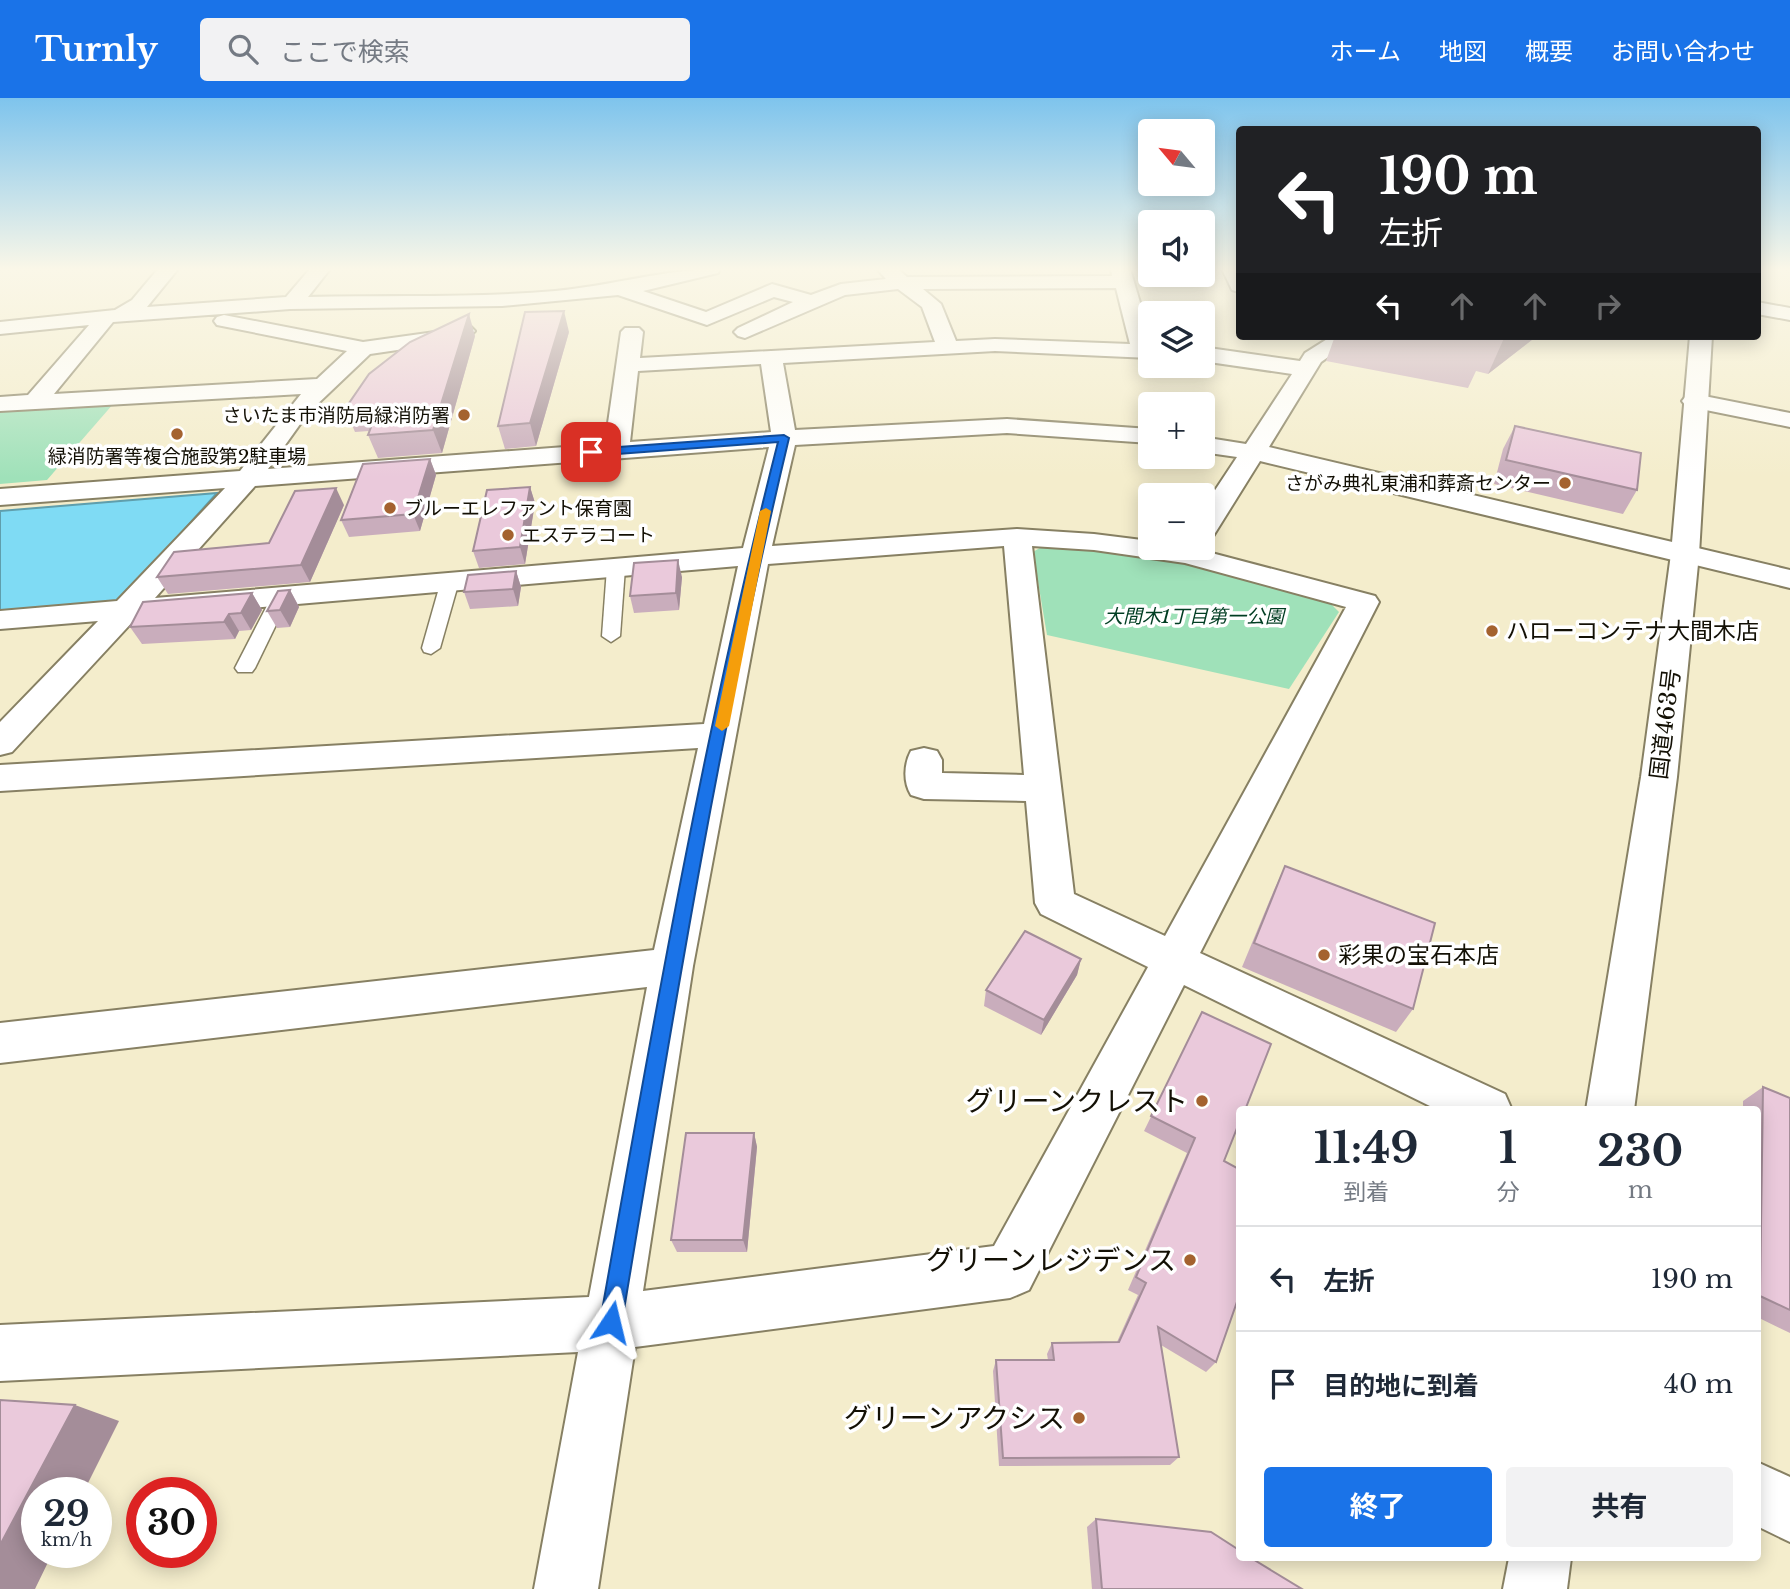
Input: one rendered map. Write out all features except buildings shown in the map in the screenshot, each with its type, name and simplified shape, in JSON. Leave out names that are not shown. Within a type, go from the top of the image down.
[{"type":"main road","points":[[35,402],[93,339]]},
{"type":"main road","points":[[314,339],[363,348],[424,339]]},
{"type":"main road","points":[[617,450],[631,339]]},
{"type":"main road","points":[[566,1589],[672,966],[755,556],[784,438],[758,345],[745,339]]},
{"type":"main road","points":[[758,345],[766,339]]},
{"type":"main road","points":[[944,339],[947,346]]},
{"type":"main road","points":[[1215,512],[1313,358],[1341,340]]},
{"type":"main road","name":"国道463号","points":[[1611,1106],[1659,777],[1685,554],[1701,340]]},
{"type":"main road","points":[[628,365],[758,345],[1051,345],[1138,350]]},
{"type":"main road","points":[[0,743],[248,478],[290,420],[320,386],[363,348]]},
{"type":"main road","points":[[1215,356],[1306,369]]},
{"type":"main road","points":[[0,404],[320,386]]},
{"type":"main road","points":[[1695,401],[1790,420]]},
{"type":"main road","points":[[0,497],[784,438],[1007,426],[1138,435]]},
{"type":"main road","points":[[1215,446],[1253,451],[1790,579]]},
{"type":"main road","points":[[1017,537],[1055,903],[1480,1106]]},
{"type":"main road","points":[[0,620],[755,556],[1017,537],[1138,544]]},
{"type":"main road","points":[[0,1353],[611,1322],[1010,1271],[1364,602],[1215,552]]},
{"type":"main road","points":[[0,778],[720,735]]},
{"type":"main road","points":[[924,760],[924,786],[1044,788]]},
{"type":"main road","points":[[0,1043],[672,966]]},
{"type":"main road","points":[[1761,1494],[1790,1511]]},
{"type":"main road","points":[[1535,1589],[1540,1561]]},
{"type":"lane","points":[[611,636],[616,568]]},
{"type":"lane","points":[[431,648],[450,581]]},
{"type":"lane","points":[[245,668],[281,596]]},
{"type":"green space","points":[[114,403],[47,480],[0,484],[0,408]]},
{"type":"green space","name":"大間木1丁目第一公園","points":[[1043,546],[1138,556],[1138,560],[1162,560],[1211,568],[1328,601],[1339,612],[1289,689],[1047,635],[1033,552]]},
{"type":"water","points":[[217,493],[119,602],[0,611],[0,511]]},
{"type":"slow traffic","points":[[722,726],[766,511]]},
{"type":"place","name":"さいたま市消防局緑消防署","points":[[464,415]]},
{"type":"place","name":"緑消防署等複合施設第2駐車場","points":[[177,434]]},
{"type":"place","name":"さがみ典礼東浦和葬斎センター","points":[[1565,483]]},
{"type":"place","name":"ブルーエレファント保育園","points":[[390,508]]},
{"type":"place","name":"エステラコート","points":[[508,535]]},
{"type":"place","name":"ハローコンテナ大間木店","points":[[1492,631]]},
{"type":"place","name":"彩果の宝石本店","points":[[1324,955]]},
{"type":"place","name":"グリーンクレスト","points":[[1202,1101]]},
{"type":"place","name":"グリーンレジデンス","points":[[1190,1260]]},
{"type":"place","name":"グリーンアクシス","points":[[1079,1418]]},
{"type":"route","points":[[591,452],[784,438],[755,556],[672,966],[611,1322]]}]
